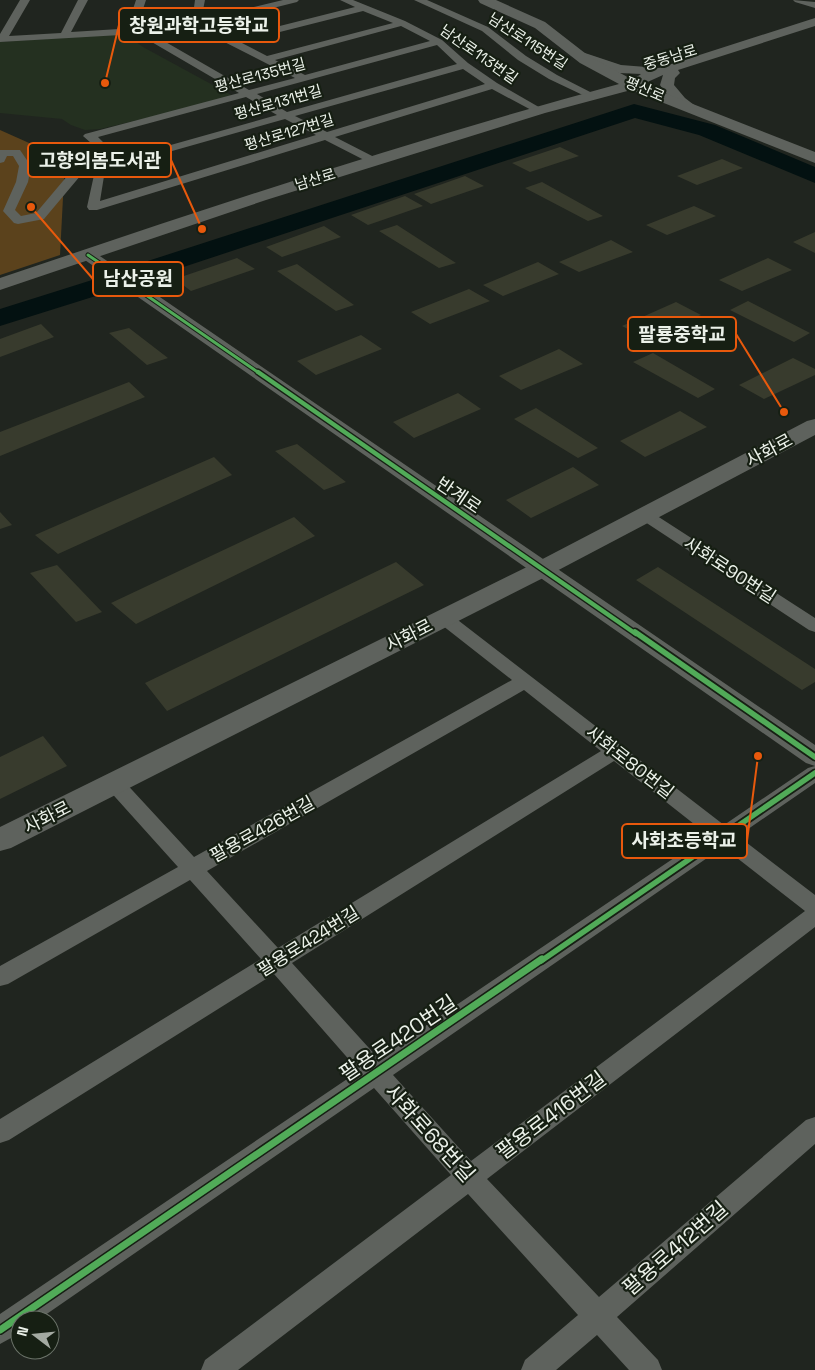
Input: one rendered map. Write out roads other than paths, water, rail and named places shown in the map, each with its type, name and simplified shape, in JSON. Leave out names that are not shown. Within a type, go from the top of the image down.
[{"type":"main road","name":"평산로","points":[[485,0],[540,25],[579,55],[632,85],[815,158]]},
{"type":"main road","name":"남산로","points":[[0,284],[260,196],[539,110],[632,85]]},
{"type":"main road","name":"사화로","points":[[0,840],[542,569],[815,426]]},
{"type":"street","points":[[1,39],[25,0]]},
{"type":"street","points":[[65,35],[83,0]]},
{"type":"street","points":[[140,30],[138,8],[142,0]]},
{"type":"street","points":[[196,24],[200,0]]},
{"type":"street","points":[[1,39],[140,30],[196,24],[274,2],[294,0]]},
{"type":"street","name":"남산로113번길","points":[[345,0],[402,23],[439,42],[464,65],[493,85],[539,110]]},
{"type":"street","name":"남산로115번길","points":[[419,0],[485,29],[522,58],[553,77],[592,96]]},
{"type":"street","points":[[798,0],[815,6]]},
{"type":"street","points":[[229,42],[363,8]]},
{"type":"street","name":"중동남로","points":[[632,85],[815,22]]},
{"type":"street","points":[[266,59],[402,23]]},
{"type":"street","points":[[196,24],[306,79]]},
{"type":"street","name":"중동남로","points":[[668,72],[815,29]]},
{"type":"street","points":[[140,30],[285,115],[374,161]]},
{"type":"street","name":"평산로135번길","points":[[89,136],[439,42]]},
{"type":"street","points":[[579,55],[619,70],[668,72],[667,86],[680,101],[690,108]]},
{"type":"street","name":"평산로131번길","points":[[93,207],[100,168],[464,65]]},
{"type":"street","name":"평산로127번길","points":[[93,207],[493,85]]},
{"type":"street","points":[[0,160],[3,153],[16,152],[25,166],[22,182],[9,211],[18,220],[40,216],[96,150],[97,142],[89,136]]},
{"type":"street","name":"반계로","points":[[88,255],[815,757]]},
{"type":"street","name":"사화로90번길","points":[[645,515],[815,626]]},
{"type":"street","name":"사화로80번길","points":[[444,618],[815,908]]},
{"type":"street","name":"팔용로426번길","points":[[0,977],[525,681]]},
{"type":"street","name":"팔용로424번길","points":[[0,1132],[616,751]]},
{"type":"street","name":"팔용로420번길","points":[[0,1330],[815,773]]},
{"type":"street","name":"사화로68번길","points":[[114,783],[469,1177],[648,1370]]},
{"type":"street","name":"팔용로416번길","points":[[214,1370],[815,915]]},
{"type":"street","name":"팔용로412번길","points":[[535,1370],[815,1128]]},
{"type":"waterway","points":[[132,275],[634,111],[707,130],[815,176]]},
{"type":"waterway","points":[[0,318],[108,283]]},
{"type":"place","name":"창원과학고등학교","points":[[105,83]]},
{"type":"place","name":"남산공원","points":[[31,207]]},
{"type":"place","name":"고향의봄도서관","points":[[202,229]]},
{"type":"place","name":"팔룡중학교","points":[[784,412]]},
{"type":"place","name":"사화초등학교","points":[[758,756]]}]
